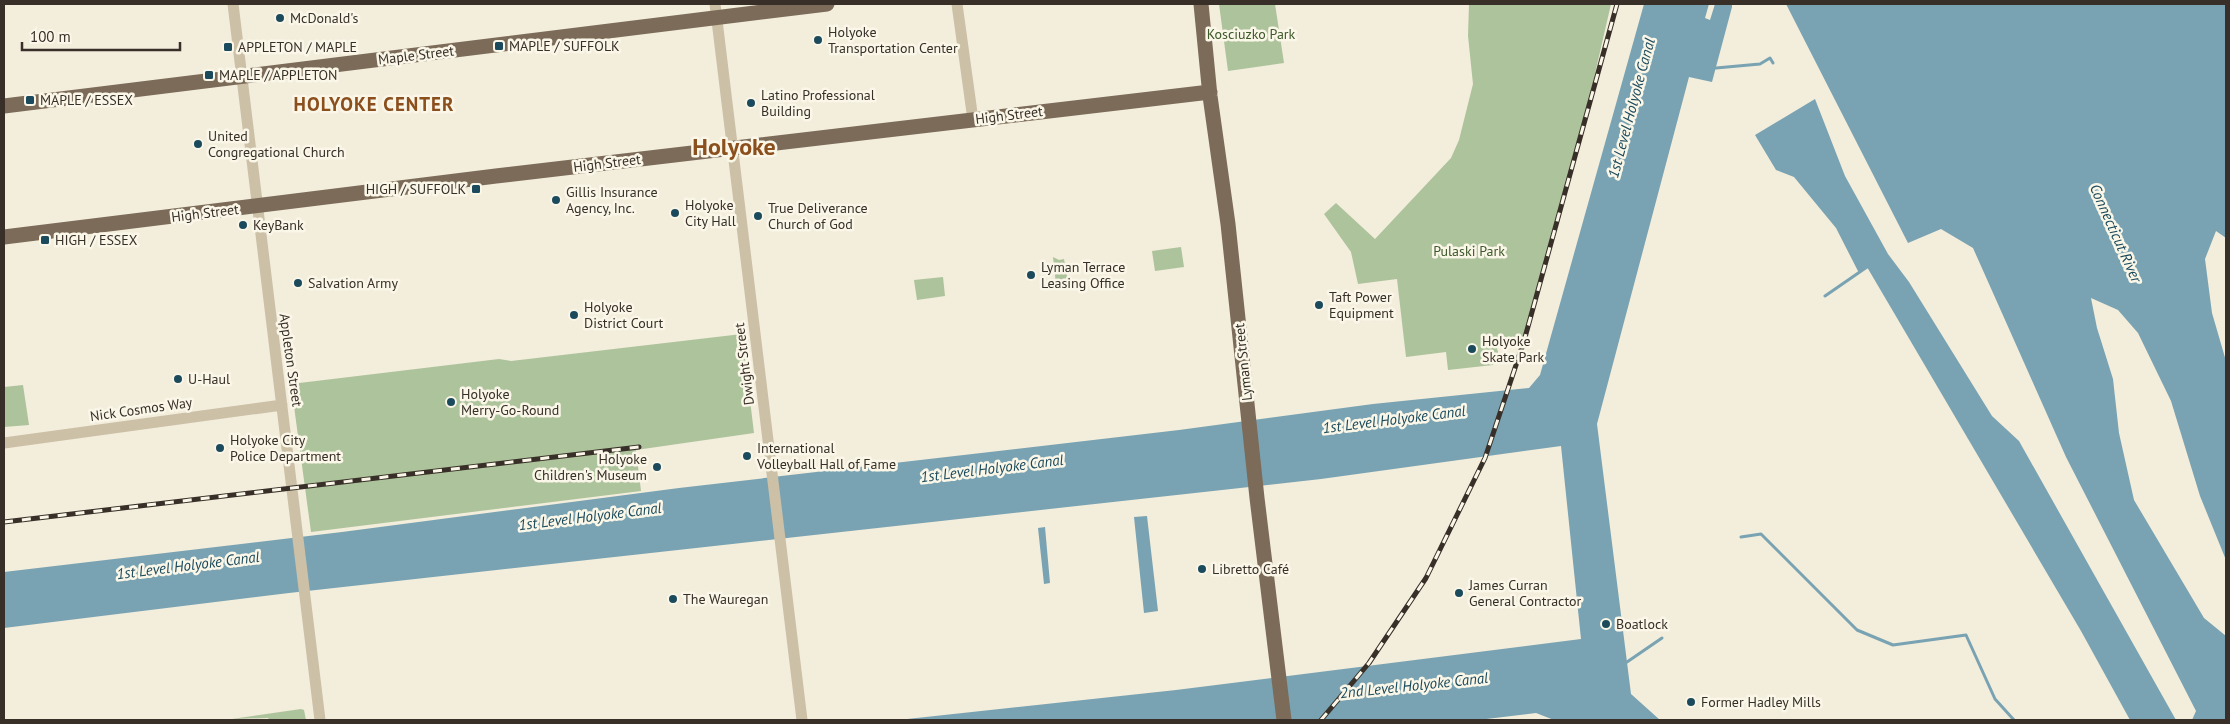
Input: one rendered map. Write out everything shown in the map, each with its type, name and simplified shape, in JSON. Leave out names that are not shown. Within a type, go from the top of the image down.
[{"type":"main road","name":"Maple Street","points":[[4,106],[242,77],[716,10],[827,4]]},
{"type":"main road","name":"Lyman Street","points":[[1201,4],[1284,720]]},
{"type":"main road","name":"High Street","points":[[4,237],[1210,92]]},
{"type":"street","name":"Appleton Street","points":[[233,4],[260,206],[271,325],[320,720]]},
{"type":"street","points":[[957,4],[973,120]]},
{"type":"street","name":"Dwight Street","points":[[716,10],[802,720]]},
{"type":"street","name":"Nick Cosmos Way","points":[[4,443],[282,405]]},
{"type":"green space","name":"Kosciuzko Park","points":[[1219,4],[1275,4],[1284,63],[1228,71]]},
{"type":"green space","name":"Pulaski Park","points":[[1469,4],[1611,4],[1582,130],[1523,342],[1496,345],[1498,352],[1493,365],[1448,370],[1446,352],[1406,357],[1397,279],[1358,284],[1351,252],[1324,214],[1336,203],[1375,239],[1451,158],[1459,140],[1473,84],[1468,36]]},
{"type":"green space","points":[[1181,247],[1184,267],[1155,271],[1152,251]]},
{"type":"green space","points":[[1053,257],[1059,260],[1064,259],[1068,282],[1056,284]]},
{"type":"green space","points":[[943,277],[945,296],[917,300],[914,280]]},
{"type":"green space","points":[[742,334],[754,433],[636,450],[641,491],[311,532],[291,384],[499,359],[511,361]]},
{"type":"green space","points":[[23,385],[29,425],[4,427],[4,387]]},
{"type":"green space","points":[[304,710],[306,720],[232,719]]},
{"type":"water","points":[[1644,4],[1709,4],[1705,18],[1710,20],[1715,4],[1732,4],[1712,82],[1689,77],[1597,424],[1631,694],[1660,720],[1554,720],[1536,713],[1478,720],[898,720],[1176,690],[1581,639],[1561,446],[1321,479],[289,593],[4,628],[4,572],[342,532],[679,488],[1179,430],[1373,404],[1529,388],[1540,375]]},
{"type":"water","name":"Connecticut River","points":[[1786,4],[2226,4],[2226,238],[2216,231],[2205,259],[2212,313],[2226,361],[2226,560],[2200,496],[2171,401],[2138,333],[2118,310],[2091,298],[2097,328],[2113,379],[2119,433],[2134,500],[2204,618],[2226,636],[2225,720],[2192,720],[2196,711],[2066,457],[1973,248],[1941,229],[1908,243]]},
{"type":"water","points":[[1815,99],[1845,176],[1888,254],[1909,282],[1992,416],[2019,441],[2176,720],[2130,720],[2081,631],[1867,267],[1859,273],[1836,228],[1794,177],[1776,170],[1755,135]]},
{"type":"water","points":[[1147,516],[1158,611],[1144,613],[1134,517]]},
{"type":"water","points":[[1045,527],[1050,583],[1044,584],[1038,528]]},
{"type":"waterway","points":[[1716,68],[1760,64],[1770,58],[1773,63]]},
{"type":"waterway","points":[[1825,296],[1867,267]]},
{"type":"waterway","points":[[1741,537],[1761,534],[1857,630],[1893,645],[1966,635],[1995,699],[2014,720]]},
{"type":"waterway","points":[[1627,662],[1662,638]]},
{"type":"railway","points":[[1321,720],[1369,663],[1426,578],[1485,458],[1524,341],[1617,4]]},
{"type":"railway","points":[[4,522],[639,447]]},
{"type":"place","name":"McDonald's","points":[[280,18]]},
{"type":"place","name":"Holyoke Transportation Center","points":[[818,40]]},
{"type":"place","name":"MAPLE / SUFFOLK","points":[[499,46]]},
{"type":"place","name":"APPLETON / MAPLE","points":[[228,47]]},
{"type":"place","name":"MAPLE / APPLETON","points":[[209,75]]},
{"type":"place","name":"MAPLE / ESSEX","points":[[30,100]]},
{"type":"place","name":"Latino Professional Building","points":[[751,103]]},
{"type":"place","name":"United Congregational Church","points":[[198,144]]},
{"type":"place","name":"HIGH / SUFFOLK","points":[[476,189]]},
{"type":"place","name":"Gillis Insurance Agency, Inc.","points":[[556,200]]},
{"type":"place","name":"Holyoke City Hall","points":[[675,213]]},
{"type":"place","name":"True Deliverance Church of God","points":[[758,216]]},
{"type":"place","name":"KeyBank","points":[[243,225]]},
{"type":"place","name":"HIGH / ESSEX","points":[[45,240]]},
{"type":"place","name":"Lyman Terrace Leasing Office","points":[[1031,275]]},
{"type":"place","name":"Salvation Army","points":[[298,283]]},
{"type":"place","name":"Taft Power Equipment","points":[[1319,305]]},
{"type":"place","name":"Holyoke District Court","points":[[574,315]]},
{"type":"place","name":"Holyoke Skate Park","points":[[1472,349]]},
{"type":"place","name":"U-Haul","points":[[178,379]]},
{"type":"place","name":"Holyoke Merry-Go-Round","points":[[451,402]]},
{"type":"place","name":"Holyoke City Police Department","points":[[220,448]]},
{"type":"place","name":"International Volleyball Hall of Fame","points":[[747,456]]},
{"type":"place","name":"Holyoke Children's Museum","points":[[657,467]]},
{"type":"place","name":"Libretto Café","points":[[1202,569]]},
{"type":"place","name":"James Curran General Contractor","points":[[1459,593]]},
{"type":"place","name":"The Wauregan","points":[[673,599]]},
{"type":"place","name":"Boatlock","points":[[1606,624]]},
{"type":"place","name":"Former Hadley Mills","points":[[1691,702]]},
{"type":"district","name":"HOLYOKE CENTER","points":[[374,104]]},
{"type":"district","name":"Holyoke","points":[[734,146]]},
{"type":"water label","name":"1st Level Holyoke Canal","points":[[1631,108]]},
{"type":"water label","name":"1st Level Holyoke Canal","points":[[1394,419]]},
{"type":"water label","name":"1st Level Holyoke Canal","points":[[992,468]]},
{"type":"water label","name":"1st Level Holyoke Canal","points":[[590,516]]},
{"type":"water label","name":"1st Level Holyoke Canal","points":[[188,565]]},
{"type":"water label","name":"2nd Level Holyoke Canal","points":[[1414,685]]}]
